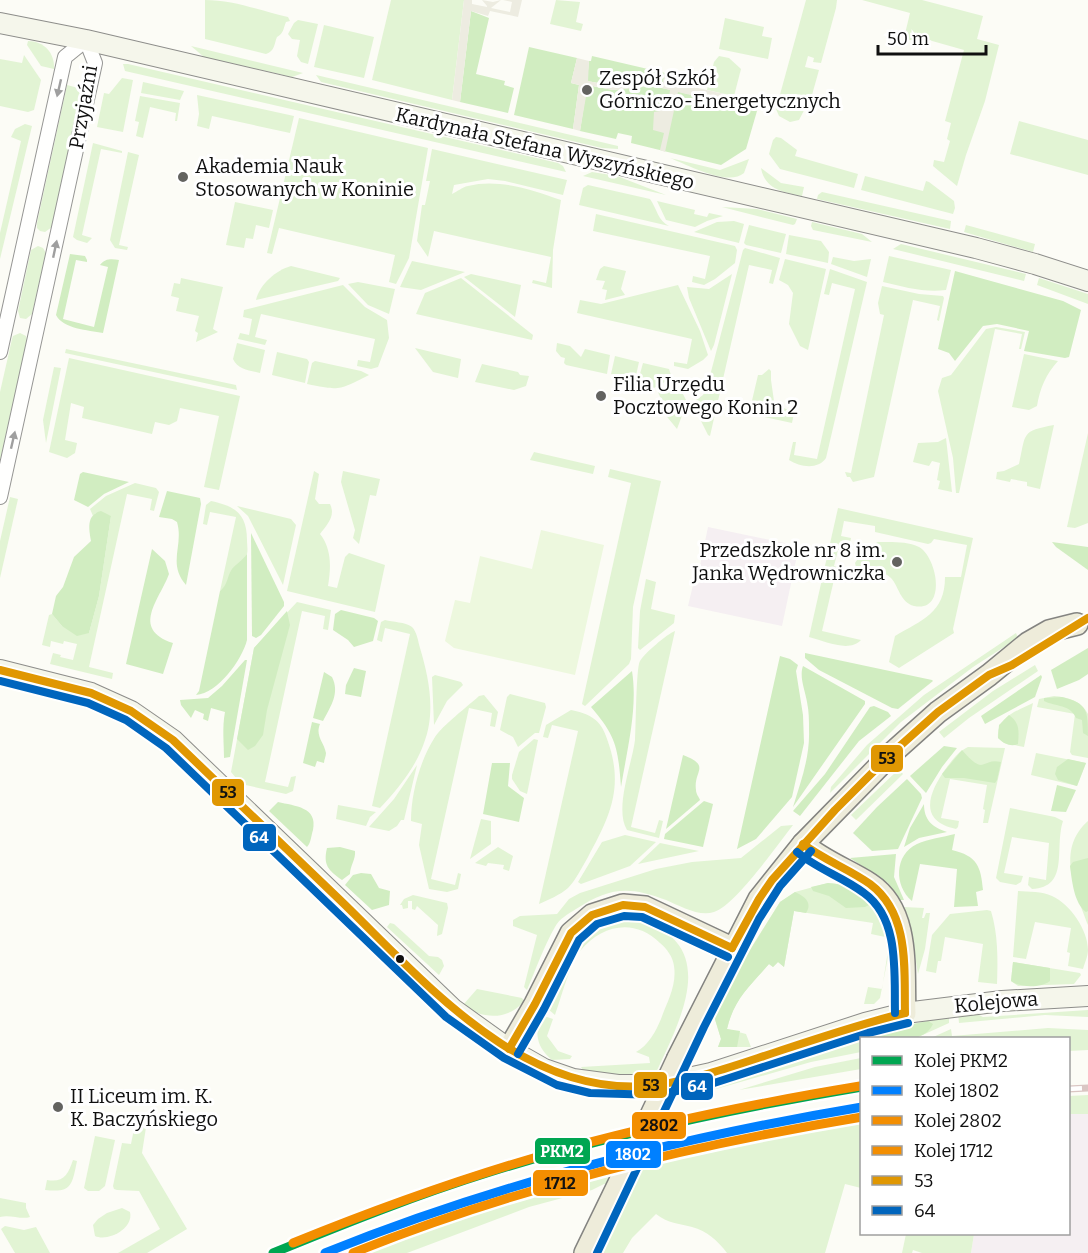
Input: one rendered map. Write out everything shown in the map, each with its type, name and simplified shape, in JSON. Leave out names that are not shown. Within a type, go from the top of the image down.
[{"type":"main road","points":[[585,1253],[678,1058],[759,898],[803,844],[851,793],[915,732],[1008,658],[1039,637],[1049,631],[1082,621]]},
{"type":"main road","points":[[803,844],[818,857],[873,886],[887,901],[899,925],[902,939],[905,1013]]},
{"type":"main road","points":[[509,1049],[571,933],[592,915],[623,905],[645,907],[732,948]]},
{"type":"street","name":"Kardynała Stefana Wyszyńskiego","points":[[0,23],[86,40],[976,248],[1088,281]]},
{"type":"street","name":"Przyjaźni","points":[[0,352],[66,57],[86,40],[95,63],[0,497]]},
{"type":"street","name":"Kolejowa","points":[[0,670],[91,693],[131,711],[173,740],[453,1009],[509,1049],[544,1069],[573,1079],[618,1085],[656,1085],[711,1073],[865,1023],[905,1013],[1002,1001],[1088,996]]},
{"type":"shaded area","points":[[464,0],[472,0],[472,4],[487,7],[482,0],[493,2],[501,0],[491,8],[510,12],[512,2],[503,0],[522,0],[518,17],[490,11],[488,16],[471,11],[460,102],[452,100]]},
{"type":"shaded area","points":[[577,58],[589,61],[588,81],[612,86],[663,82],[665,73],[677,76],[676,83],[759,102],[757,111],[678,92],[665,152],[660,150],[664,133],[653,130],[654,112],[660,111],[662,105],[668,106],[670,90],[660,85],[613,90],[588,85],[580,131],[573,129],[579,85],[571,83]]},
{"type":"shaded area","points":[[708,527],[799,546],[782,626],[688,606],[693,585],[696,585]]},
{"type":"shaded area","points":[[1070,1114],[1088,1114],[1088,1253],[971,1253],[974,1235],[1070,1235]]},
{"type":"green space","points":[[205,0],[247,6],[288,17],[290,21],[286,22],[273,49],[266,54],[205,39]]},
{"type":"green space","points":[[391,0],[464,0],[452,100],[372,80]]},
{"type":"green space","points":[[556,0],[580,2],[576,22],[583,24],[581,31],[550,24]]},
{"type":"green space","points":[[806,0],[837,0],[821,63],[813,62],[814,58],[808,56],[805,67],[819,70],[812,95],[799,120],[790,122],[779,116],[776,109]]},
{"type":"green space","points":[[862,0],[922,0],[983,16],[977,39],[999,45],[985,101],[957,186],[933,166],[934,160],[944,162],[950,141],[947,139],[951,123],[945,121],[964,50],[918,37],[916,42],[904,38],[910,13]]},
{"type":"green space","points":[[471,11],[489,18],[476,74],[505,81],[504,85],[514,88],[508,113],[460,102]]},
{"type":"green space","points":[[725,18],[764,27],[762,36],[772,38],[768,59],[719,49]]},
{"type":"green space","points":[[298,20],[318,24],[308,64],[301,62],[297,56],[300,40],[292,39],[288,34]]},
{"type":"green space","points":[[324,25],[374,37],[364,78],[314,67]]},
{"type":"green space","points":[[28,41],[39,43],[47,49],[53,58],[54,69],[41,66],[27,45]]},
{"type":"green space","points":[[191,46],[303,73],[292,77],[204,57]]},
{"type":"green space","points":[[529,47],[577,58],[571,83],[579,85],[573,129],[514,115]]},
{"type":"green space","points":[[24,55],[41,80],[34,110],[28,112],[0,106],[0,59],[22,63]]},
{"type":"green space","points":[[592,56],[665,73],[663,82],[621,85],[587,81],[589,61]]},
{"type":"green space","points":[[719,56],[729,58],[741,69],[734,96],[707,90],[714,62]]},
{"type":"green space","points":[[123,64],[558,163],[566,172],[125,71]]},
{"type":"green space","points":[[316,75],[618,146],[618,149],[602,148],[321,82]]},
{"type":"green space","points":[[122,78],[133,80],[123,132],[97,127],[104,93],[109,94]]},
{"type":"green space","points":[[143,82],[184,91],[180,100],[141,93]]},
{"type":"green space","points":[[67,85],[82,89],[52,227],[45,232],[37,228],[37,223]]},
{"type":"green space","points":[[587,85],[613,90],[660,85],[662,88],[757,111],[746,149],[721,165],[631,143],[632,136],[618,133],[616,139],[580,131]]},
{"type":"green space","points":[[197,95],[294,116],[290,133],[212,116],[209,129],[197,126],[199,114]]},
{"type":"green space","points":[[140,96],[180,103],[177,121],[175,121],[176,113],[150,107],[143,138],[136,136],[139,122],[135,121]]},
{"type":"green space","points":[[299,118],[428,148],[409,258],[396,284],[389,282],[395,255],[279,228],[272,254],[267,253]]},
{"type":"green space","points":[[1019,121],[1088,140],[1088,175],[1010,154]]},
{"type":"green space","points":[[25,124],[32,126],[0,259],[0,233],[21,141],[11,137],[15,129]]},
{"type":"green space","points":[[776,137],[797,150],[795,156],[858,174],[854,188],[780,169],[769,154]]},
{"type":"green space","points":[[93,143],[122,151],[122,153],[101,149],[82,235],[92,238],[87,243],[73,237]]},
{"type":"green space","points":[[432,149],[567,180],[563,195],[488,179],[454,185],[452,194],[466,187],[491,183],[527,189],[561,200],[553,250],[552,288],[532,283],[533,280],[546,283],[551,257],[434,231],[428,257],[417,241],[422,205],[425,205],[430,181],[426,181]]},
{"type":"green space","points":[[128,152],[139,155],[119,245],[128,247],[127,250],[115,248],[110,240]]},
{"type":"green space","points":[[670,158],[720,170],[749,159],[744,173],[728,178]]},
{"type":"green space","points":[[761,168],[781,183],[804,187],[802,196],[776,189],[767,181]]},
{"type":"green space","points":[[592,172],[617,176],[666,195],[583,176]]},
{"type":"green space","points":[[865,176],[923,191],[926,181],[929,182],[954,201],[953,214],[861,190]]},
{"type":"green space","points":[[588,185],[650,199],[660,218],[669,226],[579,205],[583,188]]},
{"type":"green space","points":[[822,192],[951,221],[950,229],[817,199]]},
{"type":"green space","points":[[657,201],[695,210],[694,214],[707,217],[709,213],[723,216],[695,227],[666,220]]},
{"type":"green space","points":[[235,202],[273,210],[269,228],[256,225],[253,239],[246,238],[244,248],[226,245]]},
{"type":"green space","points":[[722,207],[757,209],[797,219],[793,225]]},
{"type":"green space","points":[[596,214],[735,246],[737,250],[735,263],[704,285],[692,282],[693,276],[705,279],[710,256],[593,231]]},
{"type":"green space","points":[[734,221],[744,224],[739,243],[694,232],[717,222]]},
{"type":"green space","points":[[812,222],[862,234],[872,242],[813,230]]},
{"type":"green space","points":[[749,225],[786,234],[781,253],[746,245],[744,243]]},
{"type":"green space","points":[[966,225],[1035,244],[1033,252],[964,232]]},
{"type":"green space","points":[[789,235],[821,241],[829,252],[828,263],[786,254]]},
{"type":"green space","points":[[901,244],[1026,274],[1024,281],[893,249]]},
{"type":"green space","points":[[38,246],[46,253],[32,314],[26,319],[20,318],[18,311],[31,250]]},
{"type":"green space","points":[[745,248],[780,258],[773,284],[769,283],[772,270],[749,265],[710,436],[692,403],[703,395],[707,387]]},
{"type":"green space","points":[[70,254],[85,256],[87,262],[76,260],[63,319],[94,327],[108,267],[100,265],[106,260],[119,260],[103,333],[70,326],[59,320],[56,315]]},
{"type":"green space","points":[[889,256],[951,270],[946,290],[922,290],[883,282]]},
{"type":"green space","points":[[833,257],[854,261],[871,259],[867,277],[831,264]]},
{"type":"green space","points":[[785,259],[826,269],[808,350],[800,346],[789,324],[793,293],[788,285],[779,280]]},
{"type":"green space","points":[[412,261],[465,272],[421,290],[400,287]]},
{"type":"green space","points":[[291,266],[340,278],[338,281],[256,300],[269,279]]},
{"type":"green space","points":[[604,266],[626,271],[621,289],[625,295],[605,300],[607,290],[602,289],[605,281],[596,280],[600,269]]},
{"type":"green space","points":[[830,269],[867,282],[826,458],[814,466],[803,466],[789,460],[793,442],[796,442],[794,455],[817,459],[855,289],[832,283],[829,295],[824,294]]},
{"type":"green space","points":[[955,271],[1063,301],[1081,310],[1069,357],[1024,351],[1029,331],[997,324],[983,326],[955,361],[949,353],[938,349]]},
{"type":"green space","points":[[471,274],[521,285],[515,317],[464,277]]},
{"type":"green space","points":[[732,274],[711,351],[689,298],[687,287],[709,289]]},
{"type":"green space","points":[[181,278],[223,287],[213,329],[218,332],[196,342],[198,333],[195,331],[199,316],[176,311],[179,298],[171,296],[174,283],[180,284]]},
{"type":"green space","points":[[461,278],[533,335],[532,340],[416,314],[425,293]]},
{"type":"green space","points":[[1039,278],[1088,294],[1088,304],[1037,285]]},
{"type":"green space","points":[[358,282],[395,289],[389,314],[368,305],[348,284]]},
{"type":"green space","points":[[343,285],[365,307],[387,320],[389,338],[378,367],[371,369],[357,366],[358,360],[370,362],[375,339],[261,314],[255,337],[267,340],[265,345],[238,339],[240,333],[249,335],[252,319],[243,317],[244,310]]},
{"type":"green space","points":[[678,285],[700,331],[708,355],[688,369],[674,366],[674,362],[687,364],[692,339],[577,313],[580,300],[601,304]]},
{"type":"green space","points":[[882,286],[944,298],[939,321],[937,320],[940,306],[913,300],[874,477],[853,482],[845,472],[851,473],[884,315],[880,314],[878,303]]},
{"type":"green space","points":[[996,327],[1025,332],[1021,349],[1019,349],[1022,334],[995,329],[959,493],[956,493],[953,458],[938,391],[942,378],[951,375],[986,329]]},
{"type":"green space","points":[[20,333],[26,336],[27,340],[0,461],[0,392],[13,336]]},
{"type":"green space","points":[[237,343],[265,350],[260,373],[244,369],[235,363],[233,359]]},
{"type":"green space","points":[[557,343],[570,346],[581,357],[585,349],[610,355],[607,374],[566,365],[565,358],[556,351]]},
{"type":"green space","points":[[415,348],[461,359],[458,378],[433,372]]},
{"type":"green space","points":[[66,349],[236,385],[237,390],[65,353]]},
{"type":"green space","points":[[277,352],[307,359],[309,362],[305,383],[272,375]]},
{"type":"green space","points":[[1024,354],[1058,361],[1044,382],[1037,406],[1029,410],[1012,407]]},
{"type":"green space","points":[[615,356],[639,362],[635,380],[611,374]]},
{"type":"green space","points":[[69,358],[240,396],[219,490],[204,487],[219,416],[180,408],[177,421],[169,425],[155,422],[152,434],[82,418],[84,407],[71,403],[65,440],[77,443],[75,453],[67,458],[49,452]]},
{"type":"green space","points":[[315,361],[361,371],[369,375],[340,388],[307,384],[312,363]]},
{"type":"green space","points":[[643,363],[669,369],[672,378],[652,389],[638,381]]},
{"type":"green space","points":[[482,364],[529,376],[526,386],[514,390],[475,382]]},
{"type":"green space","points":[[54,367],[61,368],[46,443],[43,420]]},
{"type":"green space","points":[[769,369],[774,401],[765,402],[750,409],[758,375],[762,375]]},
{"type":"green space","points":[[674,383],[687,402],[677,429],[659,407],[661,399],[658,392]]},
{"type":"green space","points":[[778,405],[794,413],[792,423],[751,414]]},
{"type":"green space","points":[[1054,425],[1040,489],[1027,486],[1027,482],[996,479],[997,472],[1019,464],[1024,440],[1030,432]]},
{"type":"green space","points":[[1088,433],[1088,523],[1075,528],[1067,527]]},
{"type":"green space","points":[[946,438],[952,492],[938,489],[940,463],[932,461],[929,466],[913,462],[918,443],[938,442]]},
{"type":"green space","points":[[534,452],[595,466],[593,474],[530,460]]},
{"type":"green space","points":[[610,469],[661,481],[633,607],[631,659],[629,664],[585,706],[582,704],[631,483],[608,477]]},
{"type":"green space","points":[[314,471],[319,474],[315,499],[319,504],[330,504],[332,508],[330,520],[320,534],[327,546],[330,559],[328,586],[337,588],[345,557],[349,553],[385,565],[375,612],[287,591]]},
{"type":"green space","points":[[343,471],[380,479],[376,496],[370,495],[359,544],[353,538],[355,530],[341,482]]},
{"type":"green space","points":[[83,472],[129,482],[104,494],[88,507],[74,500],[80,474]]},
{"type":"green space","points":[[135,483],[156,488],[159,492],[154,511],[150,510],[152,499],[127,494],[89,667],[113,673],[112,679],[50,664],[53,653],[73,660],[77,644],[51,641],[50,647],[42,645],[49,615],[52,614],[62,626],[89,633],[99,596],[111,516],[96,513],[93,516],[90,509],[106,496]]},
{"type":"green space","points":[[167,491],[200,498],[201,504],[186,585],[180,577],[177,562],[179,531],[177,522],[159,517]]},
{"type":"green space","points":[[10,497],[18,499],[0,578],[0,541]]},
{"type":"green space","points":[[211,501],[227,506],[238,513],[245,524],[246,531],[247,554],[233,570],[226,585],[220,591],[236,517],[210,512],[207,525],[203,524],[206,505]]},
{"type":"green space","points":[[237,506],[291,519],[296,525],[283,585],[248,516]]},
{"type":"green space","points":[[838,508],[973,538],[954,633],[899,668],[889,662],[895,636],[923,620],[936,607],[944,589],[945,577],[961,577],[967,545],[934,539],[928,544],[875,532],[875,526],[844,521],[841,536],[851,538],[848,552],[838,550],[834,566],[837,567],[822,631],[861,640],[850,646],[829,643],[809,637]]},
{"type":"green space","points":[[101,511],[111,516],[99,596],[89,633],[77,636],[62,626],[52,614],[56,596],[63,587],[74,557],[91,541],[89,527],[91,519]]},
{"type":"green space","points":[[541,530],[604,545],[575,675],[454,648],[445,641],[455,600],[470,603],[480,556],[532,569]]},
{"type":"green space","points":[[251,533],[284,602],[284,606],[256,638],[252,636]]},
{"type":"green space","points":[[878,542],[909,544],[919,547],[926,553],[931,562],[936,583],[931,601],[924,606],[909,604],[888,575],[856,567],[855,563],[865,548]]},
{"type":"green space","points":[[1052,542],[1088,547],[1088,570],[1056,547]]},
{"type":"green space","points":[[152,549],[165,561],[169,574],[155,603],[150,622],[153,630],[160,637],[173,643],[163,674],[126,664]]},
{"type":"green space","points":[[247,554],[247,640],[240,657],[228,674],[213,688],[196,695],[199,691],[220,591],[225,586],[232,569]]},
{"type":"green space","points":[[646,579],[656,582],[651,609],[675,615],[674,623],[640,650],[638,648],[640,611]]},
{"type":"green space","points":[[297,602],[331,610],[328,630],[323,629],[325,616],[302,611],[265,782],[288,787],[291,777],[296,776],[293,791],[286,794],[241,784],[231,772],[254,648]]},
{"type":"green space","points":[[341,610],[378,621],[373,641],[354,647],[333,630],[335,614]]},
{"type":"green space","points":[[287,611],[290,625],[267,710],[263,735],[255,746],[248,750],[237,739],[254,648]]},
{"type":"green space","points":[[385,620],[406,624],[415,631],[426,671],[430,695],[430,719],[424,743],[416,761],[380,808],[372,806],[410,634],[385,628],[382,642],[377,640],[381,622]]},
{"type":"green space","points":[[675,631],[631,827],[655,833],[659,820],[663,821],[659,838],[627,830],[622,810],[635,740],[640,661],[656,644]]},
{"type":"green space","points":[[1016,633],[1018,638],[973,667],[901,722],[830,793],[831,787],[867,745],[924,695]]},
{"type":"green space","points":[[1088,648],[1088,674],[1057,689],[1051,670]]},
{"type":"green space","points":[[805,653],[933,681],[898,709],[892,708],[819,670],[805,658]]},
{"type":"green space","points":[[780,656],[798,665],[796,671],[803,715],[804,743],[792,797],[756,839],[737,849]]},
{"type":"green space","points":[[247,660],[230,757],[224,758],[225,712],[211,708],[208,721],[203,719],[204,714],[195,710],[191,718],[180,700],[208,698]]},
{"type":"green space","points":[[1035,665],[1038,671],[944,738],[939,732],[993,691]]},
{"type":"green space","points":[[803,666],[865,701],[865,704],[793,807],[804,769],[809,740],[808,709],[802,679]]},
{"type":"green space","points":[[354,668],[366,671],[361,697],[345,694],[346,685]]},
{"type":"green space","points":[[632,671],[633,714],[621,787],[615,744],[591,707]]},
{"type":"green space","points":[[324,672],[332,677],[335,694],[323,721],[313,718]]},
{"type":"green space","points":[[435,675],[461,682],[463,685],[447,701],[434,725],[432,677]]},
{"type":"green space","points":[[1041,675],[1035,697],[985,724],[981,716]]},
{"type":"green space","points":[[510,694],[545,703],[546,707],[539,733],[535,733],[518,747],[513,737],[500,730],[507,697]]},
{"type":"green space","points":[[484,695],[498,712],[495,727],[490,726],[492,713],[469,708],[431,879],[455,885],[458,873],[461,874],[458,889],[447,892],[429,889],[419,845],[422,824],[411,821],[417,778],[425,756],[439,732],[479,696]]},
{"type":"green space","points":[[1054,696],[1074,700],[1088,714],[1088,758],[1072,755],[1070,752],[1075,714],[1037,707],[1039,699]]},
{"type":"green space","points":[[1062,697],[1077,702],[1085,710],[1088,736],[1083,733],[1082,720],[1076,718],[1070,710],[1044,701],[1044,698]]},
{"type":"green space","points":[[1033,703],[1024,747],[1004,743],[998,738],[1000,725],[1004,720],[1014,712]]},
{"type":"green space","points":[[874,706],[888,712],[891,716],[859,741],[800,816],[793,811],[825,774],[870,707]]},
{"type":"green space","points":[[571,710],[587,715],[601,726],[614,764],[614,792],[602,830],[571,885],[565,891],[539,904],[578,731],[552,725],[548,738],[543,737],[546,725]]},
{"type":"green space","points":[[1009,715],[1018,728],[1018,744],[1015,745],[998,738],[999,725]]},
{"type":"green space","points":[[312,722],[320,724],[319,736],[326,753],[324,763],[317,761],[315,767],[303,763]]},
{"type":"green space","points":[[534,739],[538,740],[527,794],[520,791],[512,775],[519,752]]},
{"type":"green space","points":[[944,746],[957,748],[926,793],[910,776]]},
{"type":"green space","points":[[968,747],[1005,748],[988,823],[983,823],[987,785],[950,779],[941,818],[959,821],[956,829],[943,825],[935,819],[930,804],[936,785],[949,764]]},
{"type":"green space","points":[[962,750],[980,765],[995,761],[1001,762],[995,783],[964,778],[945,778],[942,774]]},
{"type":"green space","points":[[1036,753],[1086,763],[1077,786],[1031,775]]},
{"type":"green space","points":[[683,755],[697,762],[699,766],[696,791],[700,800],[666,829]]},
{"type":"green space","points":[[1068,759],[1086,763],[1077,786],[1058,780],[1055,774],[1057,767]]},
{"type":"green space","points":[[492,763],[510,763],[508,786],[524,798],[519,822],[483,814]]},
{"type":"green space","points":[[417,765],[404,820],[389,831],[369,827],[394,799]]},
{"type":"green space","points":[[899,769],[903,774],[856,820],[851,815]]},
{"type":"green space","points":[[907,779],[922,798],[898,849],[872,851],[853,833]]},
{"type":"green space","points":[[1057,785],[1076,790],[1066,812],[1051,811]]},
{"type":"green space","points":[[704,801],[713,804],[703,847],[664,839],[665,834]]},
{"type":"green space","points":[[278,802],[304,809],[312,816],[313,830],[307,847],[269,811]]},
{"type":"green space","points":[[924,804],[927,819],[937,828],[947,832],[919,838],[904,847],[910,828]]},
{"type":"green space","points":[[338,805],[376,812],[370,817],[366,826],[336,819]]},
{"type":"green space","points":[[1010,808],[1055,817],[1063,821],[1056,874],[1052,881],[1044,887],[1032,889],[1028,885],[1029,877],[1046,880],[1049,843],[1012,837],[1004,873],[1023,876],[1021,882],[1016,885],[1000,882],[996,878]]},
{"type":"green space","points":[[481,819],[491,821],[491,844],[470,859]]},
{"type":"green space","points":[[1088,821],[1088,925],[1074,885],[1070,858],[1072,845],[1078,832]]},
{"type":"green space","points":[[793,825],[744,887],[733,899],[714,912],[696,912],[653,895],[630,891],[599,896],[576,909],[557,924],[527,990],[524,987],[537,935],[513,926],[513,920],[520,916],[557,914],[569,899],[580,893],[656,869],[692,862],[741,858],[781,826]]},
{"type":"green space","points":[[955,834],[952,850],[972,859],[981,874],[983,890],[976,892],[978,906],[954,907],[957,869],[920,864],[912,901],[906,895],[900,879],[899,871],[904,855],[917,844]]},
{"type":"green space","points":[[625,835],[656,842],[630,866],[581,884],[578,882],[602,842]]},
{"type":"green space","points":[[660,843],[699,851],[638,864]]},
{"type":"green space","points":[[340,847],[355,851],[350,874],[342,880],[330,870],[326,863],[327,848]]},
{"type":"green space","points":[[498,847],[513,856],[509,871],[503,869],[504,865],[488,863],[486,866],[475,863]]},
{"type":"green space","points":[[896,854],[894,877],[904,900],[900,900],[888,883],[850,858]]},
{"type":"green space","points":[[1088,858],[1088,911],[1086,912],[1076,897],[1070,866],[1073,862]]},
{"type":"green space","points":[[371,874],[379,888],[390,891],[389,905],[372,910],[345,885],[353,875]]},
{"type":"green space","points":[[828,883],[862,893],[879,908],[885,918],[889,929],[891,942],[883,983],[890,938],[871,934],[873,923],[794,911],[784,967],[778,962],[773,967],[769,964],[743,993],[730,1018],[727,1029],[746,1034],[751,1047],[718,1047],[721,1039],[714,1016],[744,959],[780,902],[795,892]]},
{"type":"green space","points":[[828,883],[853,889],[875,902],[865,907],[846,908],[829,896],[813,891],[811,887]]},
{"type":"green space","points":[[1018,891],[1048,894],[1059,900],[1077,918],[1087,942],[1088,952],[1083,969],[1068,966],[1070,953],[1067,952],[1071,928],[1035,922],[1026,959],[1013,957]]},
{"type":"green space","points":[[795,892],[808,903],[808,909],[806,913],[794,911],[784,967],[778,962],[773,967],[769,964],[749,986],[738,1001],[727,1029],[740,1031],[737,1047],[718,1047],[721,1039],[714,1016],[736,973],[780,902]]},
{"type":"green space","points":[[413,895],[447,903],[442,934],[437,936],[438,925],[417,906],[415,910],[412,909],[412,901],[408,901],[408,908],[403,909],[400,905],[404,899]]},
{"type":"green space","points":[[904,907],[924,908],[922,918],[926,913],[930,913],[925,949],[918,974],[910,925]]},
{"type":"green space","points":[[991,911],[995,929],[997,984],[978,982],[983,944],[945,937],[941,961],[938,961],[936,973],[926,971],[932,935],[950,914]]},
{"type":"green space","points":[[633,918],[661,929],[679,945],[687,964],[688,985],[683,1008],[654,1077],[621,1079],[585,1073],[581,1067],[650,1063],[649,1057],[636,1052],[648,1042],[657,1028],[671,994],[675,973],[669,953],[650,935],[630,927],[619,927],[598,935],[576,957],[555,1015],[548,1009],[571,957],[582,939],[593,929],[604,924]]},
{"type":"green space","points":[[390,923],[394,924],[429,956],[442,960],[444,966],[439,975],[387,927]]},
{"type":"green space","points":[[1013,962],[1081,975],[1074,984],[1018,986],[1011,981]]},
{"type":"green space","points":[[1013,962],[1050,968],[1050,981],[1036,986],[1025,986],[1011,981]]},
{"type":"green space","points":[[868,987],[882,989],[880,998],[874,1004],[864,1004]]},
{"type":"green space","points":[[477,989],[522,998],[524,1001],[518,1007],[502,1015],[478,1013],[463,1005]]},
{"type":"green space","points":[[1088,1010],[1088,1017],[1045,1015],[959,1023],[958,1013],[973,1012],[983,1017]]},
{"type":"green space","points":[[547,1017],[553,1019],[547,1036],[558,1051],[572,1056],[570,1059],[552,1060],[541,1046],[537,1031],[539,1019]]},
{"type":"green space","points":[[949,1018],[949,1023],[918,1037],[862,1037],[881,1031]]},
{"type":"green space","points":[[928,1021],[933,1024],[928,1031],[917,1037],[869,1037],[880,1031]]},
{"type":"green space","points":[[1048,1028],[1088,1030],[1088,1050],[1070,1051],[1070,1037],[933,1037],[951,1029],[952,1036]]},
{"type":"green space","points":[[860,1038],[860,1052],[811,1062],[716,1089],[706,1086]]},
{"type":"green space","points":[[860,1058],[860,1069],[739,1090],[815,1067]]},
{"type":"green space","points":[[1088,1095],[1088,1114],[1070,1114],[1070,1096]]},
{"type":"green space","points":[[860,1116],[860,1188],[845,1184],[825,1253],[727,1253],[703,1231],[669,1221],[656,1214],[632,1238],[623,1253],[603,1253],[640,1175],[637,1178],[604,1184],[592,1190],[529,1207],[407,1253],[351,1253],[498,1197],[574,1173],[674,1148]]},
{"type":"green space","points":[[147,1121],[142,1153],[187,1229],[147,1253],[118,1253],[160,1229],[139,1191],[117,1190],[113,1186],[122,1143],[131,1144],[134,1129]]},
{"type":"green space","points":[[95,1136],[115,1140],[105,1186],[99,1191],[88,1191],[84,1188]]},
{"type":"green space","points":[[73,1160],[77,1161],[69,1186],[61,1190],[45,1190],[47,1180],[53,1181],[64,1177]]},
{"type":"green space","points":[[0,1198],[26,1203],[30,1217],[0,1217]]},
{"type":"green space","points":[[122,1208],[130,1212],[128,1224],[124,1229],[112,1236],[95,1236],[93,1225],[98,1219]]},
{"type":"green space","points":[[5,1226],[24,1230],[36,1227],[50,1253],[15,1253],[1,1229]]},
{"type":"green space","points":[[906,1235],[974,1235],[971,1253],[922,1253],[913,1250],[912,1253],[902,1253]]},
{"type":"railway","points":[[1070,1089],[1088,1088]]},
{"type":"railway","points":[[329,1253],[459,1205],[591,1164],[725,1132],[860,1108]]},
{"type":"rail line","name":"2802","points":[[293,1243],[431,1191],[572,1147],[715,1113],[860,1086]]},
{"type":"rail line","name":"PKM2","points":[[273,1253],[408,1200],[536,1158],[674,1123],[860,1087]]},
{"type":"rail line","name":"1802","points":[[325,1253],[456,1205],[589,1165],[724,1133],[860,1107]]},
{"type":"rail line","name":"1712","points":[[353,1253],[477,1208],[603,1171],[732,1141],[860,1117]]},
{"type":"transit line","name":"53","points":[[732,948],[772,880],[835,810],[891,754],[938,712],[989,675],[1012,665],[1088,618]]},
{"type":"transit line","name":"53","points":[[0,670],[91,693],[131,711],[173,740],[443,999],[481,1030],[521,1056],[564,1075],[609,1085],[670,1083],[721,1070],[849,1028],[905,1013]]},
{"type":"transit line","name":"64","points":[[0,681],[88,703],[126,720],[166,748],[446,1017],[504,1058],[557,1085],[590,1093],[658,1095],[714,1083],[868,1033],[908,1023]]},
{"type":"transit line","name":"53","points":[[803,844],[870,884],[883,896],[892,911],[902,943],[905,1013]]},
{"type":"transit line","name":"64","points":[[597,1253],[704,1027],[759,919],[780,886],[811,851]]},
{"type":"transit line","name":"64","points":[[797,852],[864,893],[876,904],[884,917],[893,948],[895,1013]]},
{"type":"transit line","name":"53","points":[[509,1049],[571,933],[592,915],[623,905],[645,907],[732,948]]},
{"type":"transit line","name":"64","points":[[518,1054],[579,940],[597,924],[624,916],[642,917],[728,957]]},
{"type":"place","name":"Zespół Szkół Górniczo-Energetycznych","points":[[587,90]]},
{"type":"place","name":"Akademia Nauk Stosowanych w Koninie","points":[[183,177]]},
{"type":"place","name":"Filia Urzędu Pocztowego Konin 2","points":[[601,396]]},
{"type":"place","name":"Przedszkole nr 8 im. Janka Wędrowniczka","points":[[897,562]]},
{"type":"place","name":"II Liceum im. K. K. Baczyńskiego","points":[[58,1107]]}]
